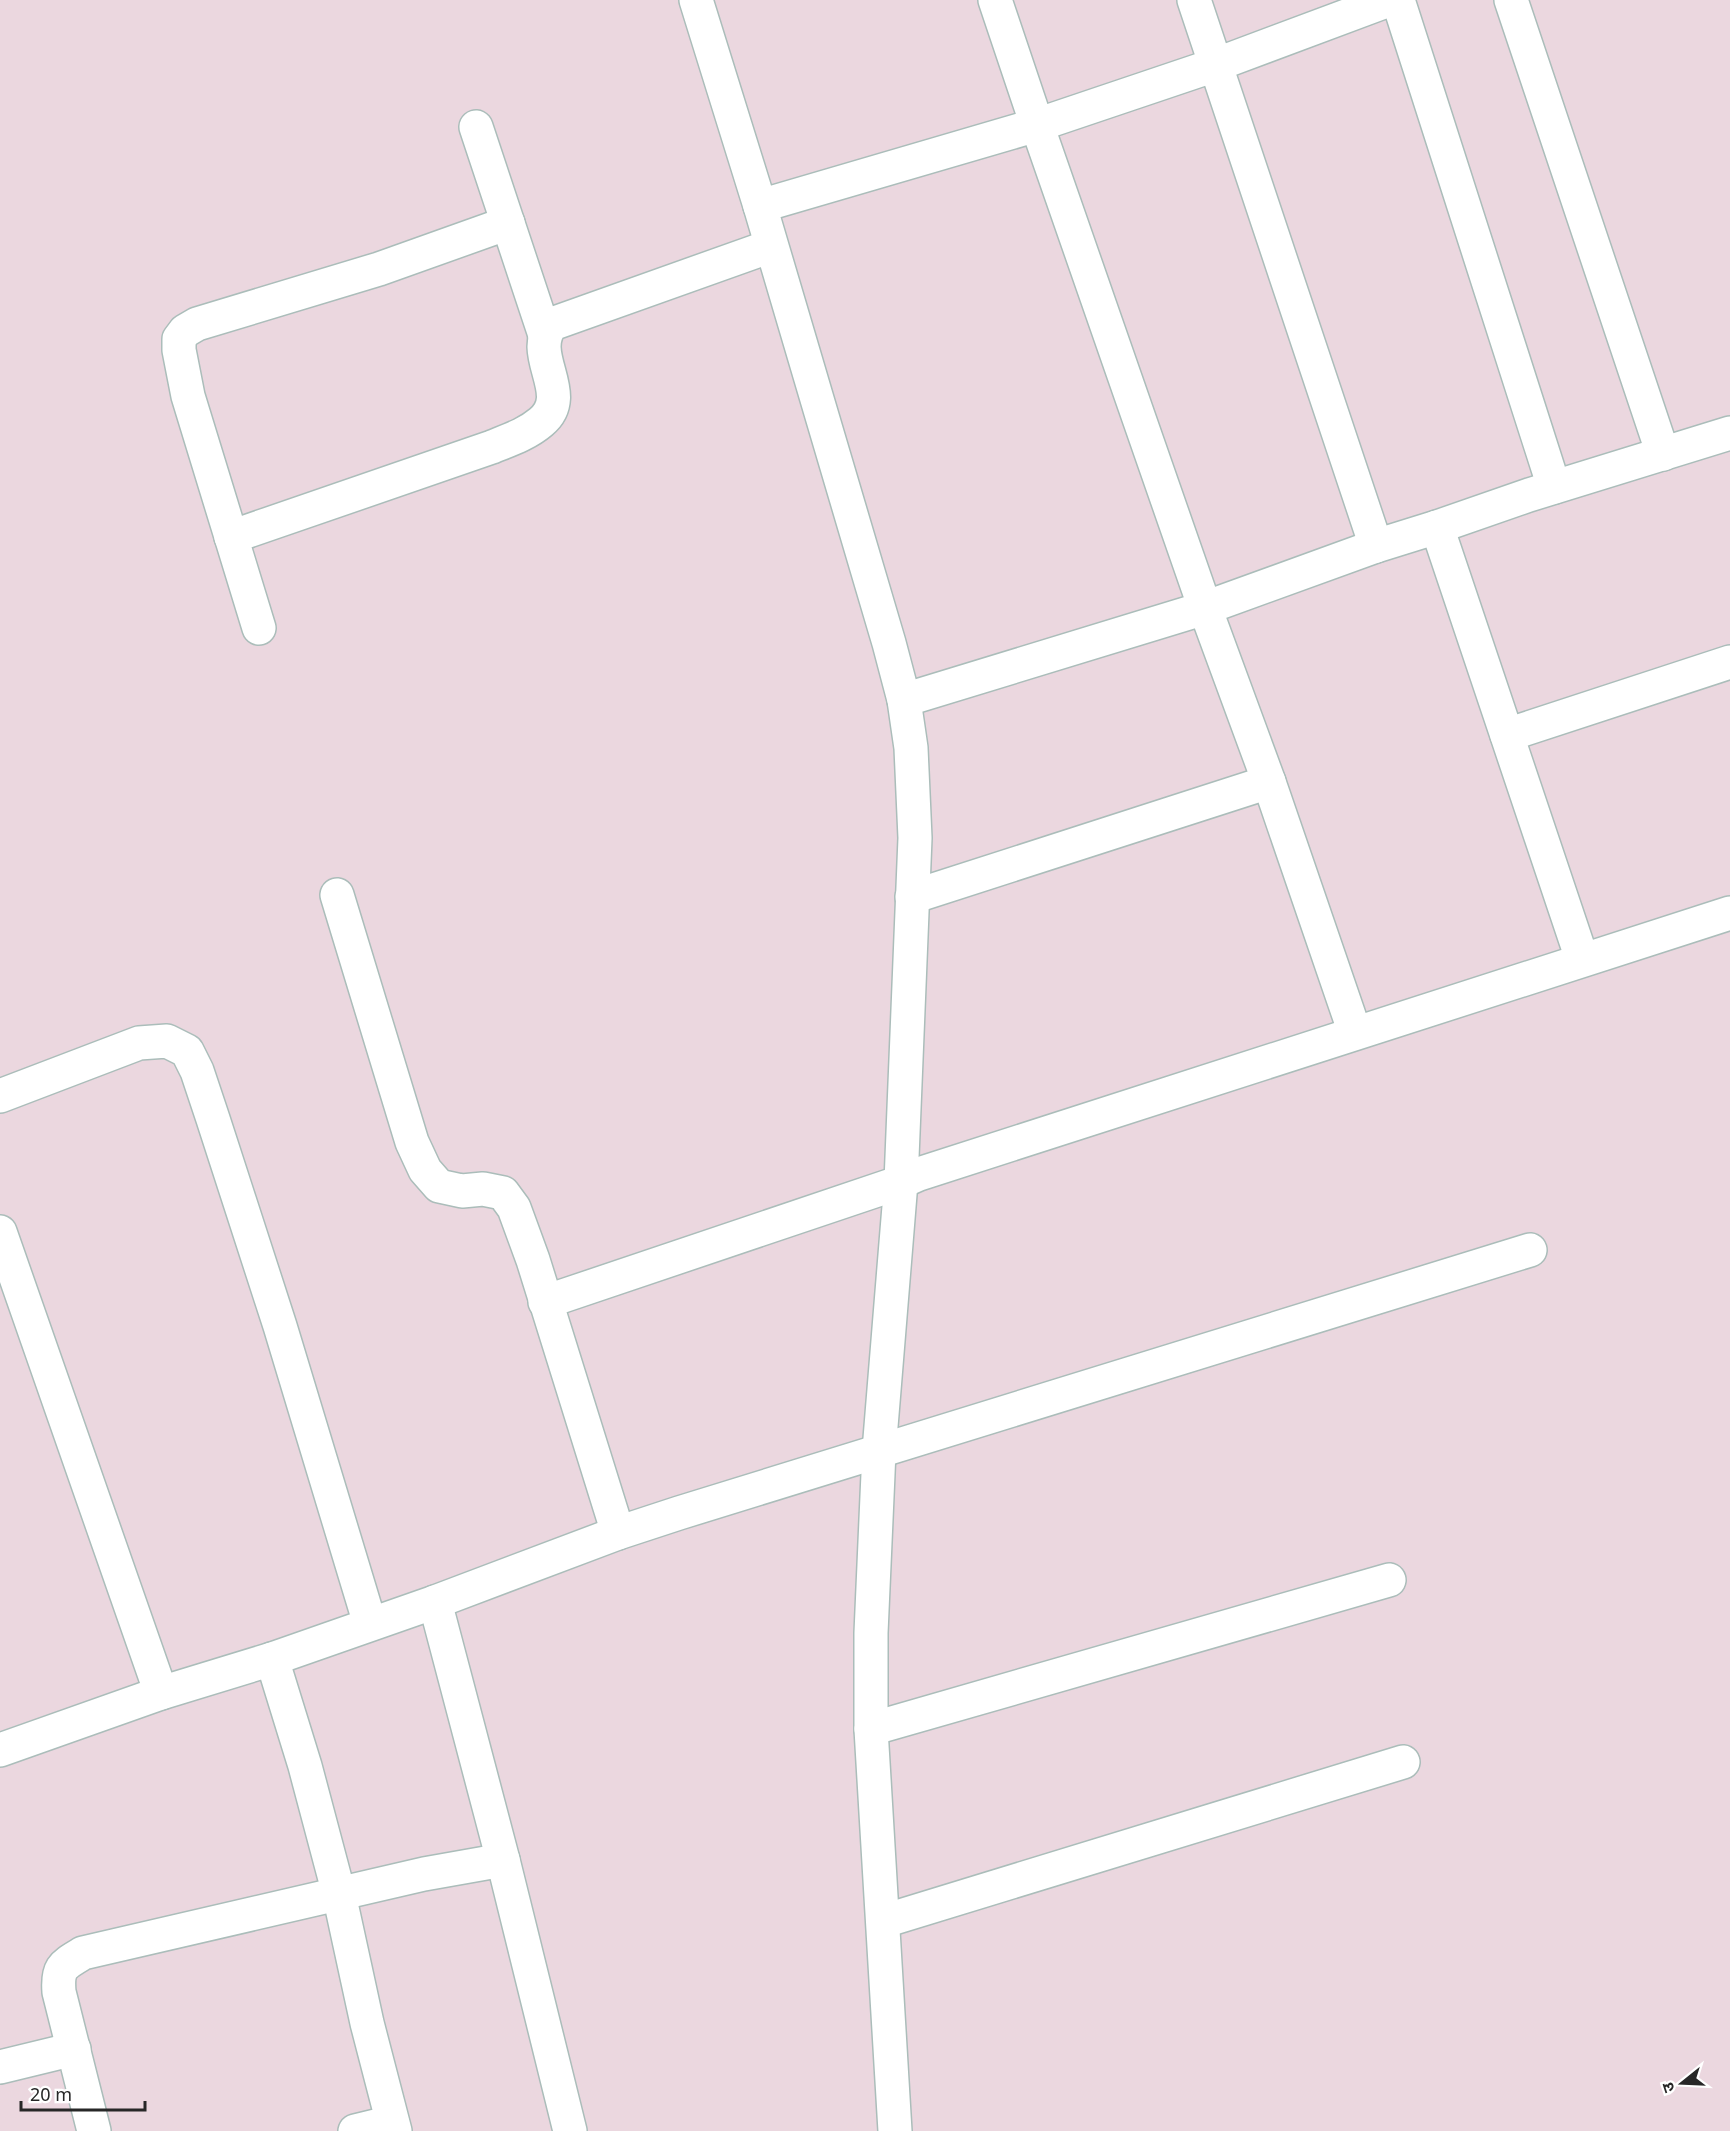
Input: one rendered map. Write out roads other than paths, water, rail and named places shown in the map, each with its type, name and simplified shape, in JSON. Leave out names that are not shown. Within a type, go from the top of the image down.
[{"type":"street","points":[[696,0],[760,206],[886,632],[904,700],[912,771],[915,838],[901,1182],[879,1451],[871,1632],[871,1729],[895,2131]]},
{"type":"street","points":[[995,0],[1205,608],[1269,782],[1354,1033]]},
{"type":"street","points":[[1194,0],[1376,546]]},
{"type":"street","points":[[760,206],[1037,125],[1215,65],[1389,0]]},
{"type":"street","points":[[1398,0],[1554,487]]},
{"type":"street","points":[[1511,0],[1664,454]]},
{"type":"street","points":[[231,537],[492,447],[526,433],[543,421],[552,410],[552,386],[542,344],[544,332],[476,127]]},
{"type":"street","points":[[259,628],[188,396],[178,350],[179,339],[185,331],[197,324],[379,269],[508,224]]},
{"type":"street","points":[[544,332],[552,324],[771,246]]},
{"type":"street","points":[[904,700],[1205,608],[1376,546],[1554,487],[1730,433]]},
{"type":"street","points":[[1437,527],[1582,959]]},
{"type":"street","points":[[1507,735],[1730,662]]},
{"type":"street","points":[[912,897],[1269,782]]},
{"type":"street","points":[[337,895],[412,1142],[425,1170],[439,1186],[462,1191],[483,1189],[503,1193],[514,1208],[618,1533]]},
{"type":"street","points":[[545,1302],[920,1174],[1730,913]]},
{"type":"street","points":[[0,1096],[139,1043],[167,1041],[188,1051],[210,1109],[280,1326],[370,1624]]},
{"type":"street","points":[[0,1232],[161,1693]]},
{"type":"street","points":[[0,1750],[161,1693],[272,1659],[435,1602],[618,1533],[1530,1250]]},
{"type":"street","points":[[871,1729],[1389,1580]]},
{"type":"street","points":[[435,1602],[503,1860],[570,2131]]},
{"type":"street","points":[[272,1659],[305,1766],[339,1894],[367,2023],[393,2126],[355,2131]]},
{"type":"street","points":[[884,1921],[1403,1762]]},
{"type":"street","points":[[94,2131],[59,1992],[58,1975],[66,1964],[83,1953],[424,1874],[503,1860]]},
{"type":"street","points":[[0,2067],[74,2049]]}]
